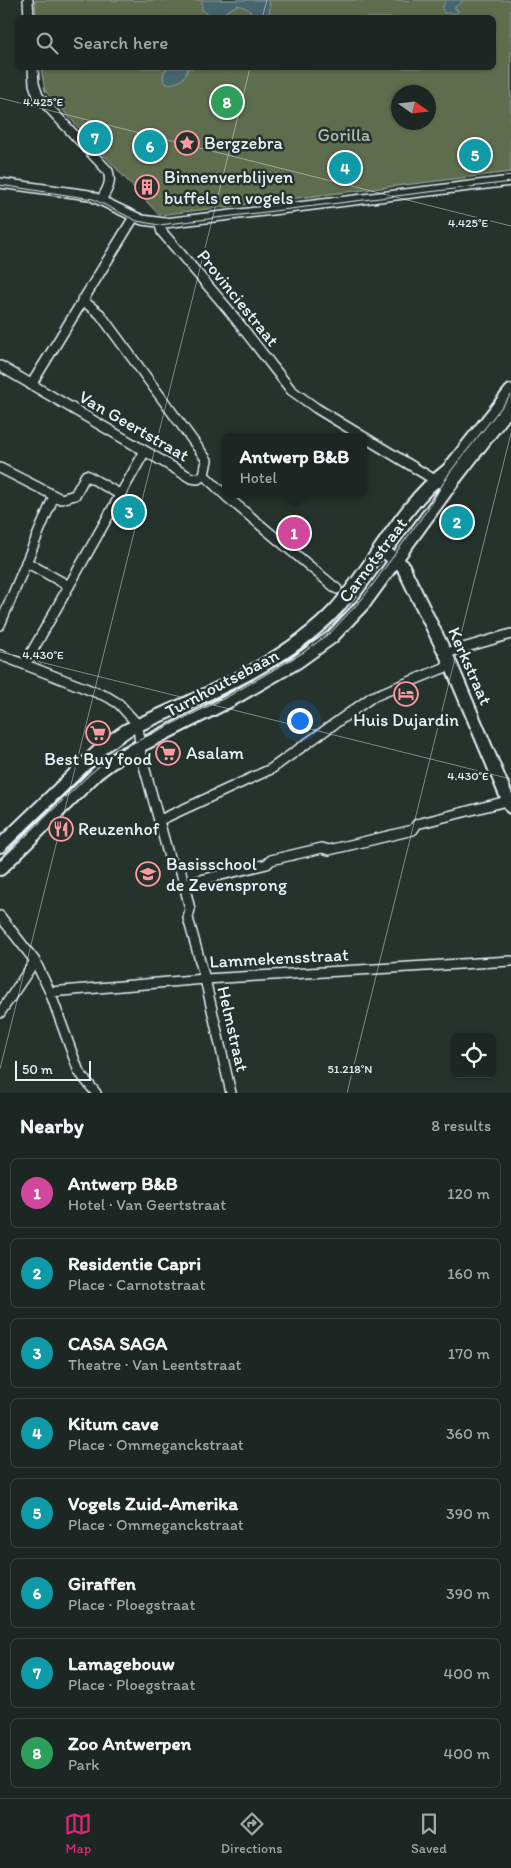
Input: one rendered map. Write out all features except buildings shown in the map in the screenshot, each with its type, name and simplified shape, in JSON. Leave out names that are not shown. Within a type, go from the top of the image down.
[{"type":"main road","name":"Carnotstraat","points":[[310,633],[336,608],[435,480],[448,470],[511,391]]},
{"type":"main road","name":"Carnotstraat","points":[[319,648],[348,622],[396,561],[448,488],[511,406]]},
{"type":"main road","name":"Kerkstraat","points":[[381,549],[403,566],[449,659],[510,803]]},
{"type":"main road","name":"Turnhoutsebaan","points":[[0,846],[104,746],[127,730],[228,684],[290,649],[310,633]]},
{"type":"main road","name":"Turnhoutsebaan","points":[[0,868],[97,773],[120,756],[231,700],[319,648]]},
{"type":"street","points":[[28,0],[29,15]]},
{"type":"street","points":[[33,70],[34,84],[38,96],[108,171],[110,178],[109,186],[101,200]]},
{"type":"street","points":[[0,183],[89,195],[134,217],[159,223],[511,181]]},
{"type":"street","points":[[31,385],[134,217]]},
{"type":"street","name":"Provinciestraat","points":[[159,223],[162,232],[227,308],[290,390],[357,433]]},
{"type":"street","points":[[82,300],[100,314],[206,460],[204,475]]},
{"type":"street","name":"Van Geertstraat","points":[[0,366],[190,478],[198,479],[204,475],[222,492]]},
{"type":"street","name":"Provinciestraat","points":[[367,439],[435,480]]},
{"type":"street","points":[[25,664],[145,450]]},
{"type":"street","points":[[0,468],[61,499],[75,495],[86,475],[121,495]]},
{"type":"street","points":[[435,480],[448,488]]},
{"type":"street","points":[[0,625],[54,496]]},
{"type":"street","name":"Van Geertstraat","points":[[228,498],[337,589]]},
{"type":"street","points":[[26,562],[68,586]]},
{"type":"street","points":[[160,820],[271,769],[372,697],[449,659],[511,634]]},
{"type":"street","points":[[0,655],[108,697],[119,704],[138,725],[139,745]]},
{"type":"street","name":"Helmstraat","points":[[139,745],[170,861],[180,868],[190,909],[188,918],[205,978],[231,1093]]},
{"type":"street","points":[[184,884],[267,864],[271,860],[322,848],[329,850],[413,830],[417,824],[510,803]]},
{"type":"street","points":[[0,916],[34,961],[50,992],[79,1072],[96,1093]]},
{"type":"street","points":[[0,1013],[34,961]]},
{"type":"street","name":"Lammekensstraat","points":[[50,992],[205,978],[511,961]]},
{"type":"green space","name":"Gorilla","points":[[35,0],[511,0],[511,172],[159,215],[45,91],[41,70],[496,70],[496,15],[36,15]]},
{"type":"water","points":[[202,0],[269,0],[270,6],[269,15],[251,15],[247,9],[237,5],[224,13],[215,15],[209,15],[202,10]]},
{"type":"water","points":[[446,0],[464,0],[455,7],[458,10],[457,13],[444,13],[442,9]]},
{"type":"water","points":[[188,70],[185,76],[180,80],[167,84],[163,80],[164,71]]},
{"type":"tram line","points":[[0,185],[93,199],[137,221],[159,225],[511,182]]},
{"type":"tram line","points":[[0,861],[90,774],[117,751],[227,697],[304,652],[331,632],[363,598],[427,510],[450,472],[511,395]]},
{"type":"place","name":"Zoo Antwerpen","points":[[227,102]]},
{"type":"place","name":"Lamagebouw","points":[[95,138]]},
{"type":"place","name":"Bergzebra","points":[[187,143]]},
{"type":"place","name":"Giraffen","points":[[150,146]]},
{"type":"place","name":"Vogels Zuid-Amerika","points":[[475,155]]},
{"type":"place","name":"Kitum cave","points":[[345,168]]},
{"type":"place","name":"Binnenverblijven buffels en vogels","points":[[147,187]]},
{"type":"place","name":"CASA SAGA","points":[[129,512]]},
{"type":"place","name":"Residentie Capri","points":[[457,522]]},
{"type":"place","name":"Antwerp B&B","points":[[294,533]]},
{"type":"place","name":"Huis Dujardin","points":[[406,694]]},
{"type":"place","name":"Best Buy food","points":[[98,733]]},
{"type":"place","name":"Asalam","points":[[168,753]]},
{"type":"place","name":"Reuzenhof","points":[[61,829]]},
{"type":"place","name":"Basisschool de Zevensprong","points":[[148,874]]}]
